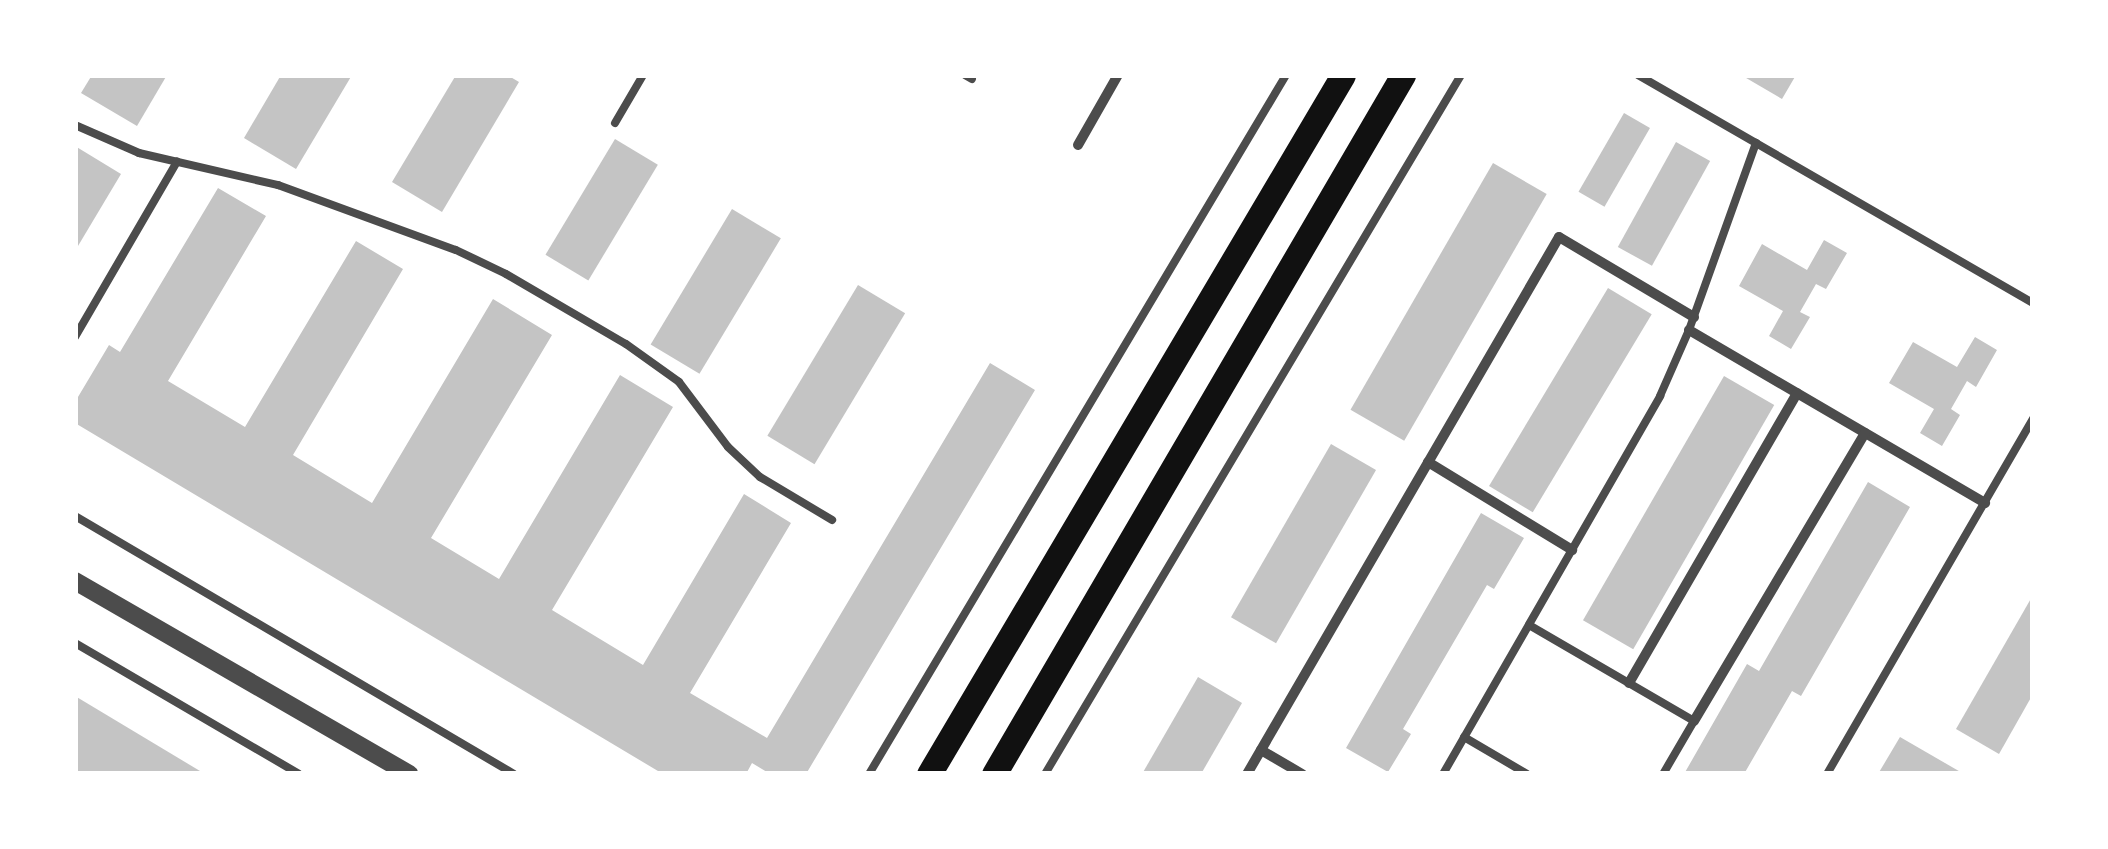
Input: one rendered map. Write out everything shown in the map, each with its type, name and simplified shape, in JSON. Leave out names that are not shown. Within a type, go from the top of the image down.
[{"type":"main road","points":[[929,774],[1343,75]]},
{"type":"main road","points":[[994,774],[1403,75]]},
{"type":"street","points":[[1078,145],[1118,75]]},
{"type":"street","points":[[1247,774],[1560,237],[1694,317]]},
{"type":"street","points":[[1689,330],[1984,502]]},
{"type":"street","points":[[1629,684],[1797,393]]},
{"type":"street","points":[[1694,721],[1865,433]]},
{"type":"street","points":[[1428,462],[1572,550]]},
{"type":"street","points":[[75,582],[409,774]]},
{"type":"street","points":[[1261,750],[1302,774]]},
{"type":"lane","points":[[615,123],[644,75]]},
{"type":"lane","points":[[869,774],[1286,75]]},
{"type":"lane","points":[[1045,774],[1461,75]]},
{"type":"lane","points":[[1638,75],[2033,303]]},
{"type":"lane","points":[[75,125],[139,153],[278,185],[456,250],[506,274],[626,344],[679,382],[728,447],[760,478],[832,520]]},
{"type":"lane","points":[[1443,774],[1660,396],[1694,317],[1756,143]]},
{"type":"lane","points":[[75,337],[178,162]]},
{"type":"lane","points":[[1832,773],[2033,418]]},
{"type":"lane","points":[[75,516],[514,774]]},
{"type":"lane","points":[[1529,625],[1694,721],[1663,774]]},
{"type":"lane","points":[[75,643],[299,774]]},
{"type":"lane","points":[[1464,738],[1527,774]]},
{"type":"building","points":[[92,75],[167,75],[137,126],[81,93]]},
{"type":"building","points":[[281,75],[352,75],[296,169],[244,138]]},
{"type":"building","points":[[456,75],[507,75],[519,82],[442,212],[392,182]]},
{"type":"building","points":[[1741,75],[1796,75],[1782,99]]},
{"type":"building","points":[[1624,113],[1650,128],[1604,207],[1578,192]]},
{"type":"building","points":[[615,139],[658,165],[588,280],[545,255]]},
{"type":"building","points":[[1676,142],[1710,161],[1652,266],[1618,247]]},
{"type":"building","points":[[75,146],[121,174],[75,251]]},
{"type":"building","points":[[1493,163],[1547,194],[1404,441],[1350,410]]},
{"type":"building","points":[[218,188],[266,216],[168,381],[245,427],[356,241],[403,269],[293,455],[372,503],[493,299],[552,335],[431,538],[499,579],[620,375],[673,407],[552,610],[643,665],[744,494],[791,523],[690,693],[767,738],[990,363],[1035,390],[806,774],[770,774],[752,763],[746,774],[663,774],[75,423],[75,402],[109,345],[120,352]]},
{"type":"building","points":[[732,209],[781,238],[699,374],[651,344]]},
{"type":"building","points":[[1824,240],[1847,253],[1826,289],[1816,284],[1800,312],[1810,317],[1791,349],[1769,336],[1783,311],[1739,286],[1762,244],[1807,270]]},
{"type":"building","points":[[858,285],[905,313],[814,464],[767,436]]},
{"type":"building","points":[[1608,288],[1652,314],[1533,512],[1489,486]]},
{"type":"building","points":[[1975,337],[1997,350],[1976,387],[1967,381],[1951,409],[1960,415],[1942,446],[1920,433],[1934,409],[1889,383],[1913,342],[1957,367]]},
{"type":"building","points":[[1724,376],[1774,405],[1633,649],[1583,620]]},
{"type":"building","points":[[1331,444],[1376,470],[1276,643],[1231,617]]},
{"type":"building","points":[[1868,482],[1910,507],[1801,696],[1792,691],[1744,774],[1684,774],[1747,664],[1759,671]]},
{"type":"building","points":[[1481,513],[1524,538],[1494,589],[1487,585],[1403,729],[1411,734],[1388,772],[1346,748]]},
{"type":"building","points":[[2033,595],[2033,694],[1999,754],[1956,729]]},
{"type":"building","points":[[1198,677],[1242,703],[1201,774],[1142,774]]},
{"type":"building","points":[[75,696],[205,774],[75,774]]},
{"type":"building","points":[[1900,737],[1964,774],[1878,774]]}]
